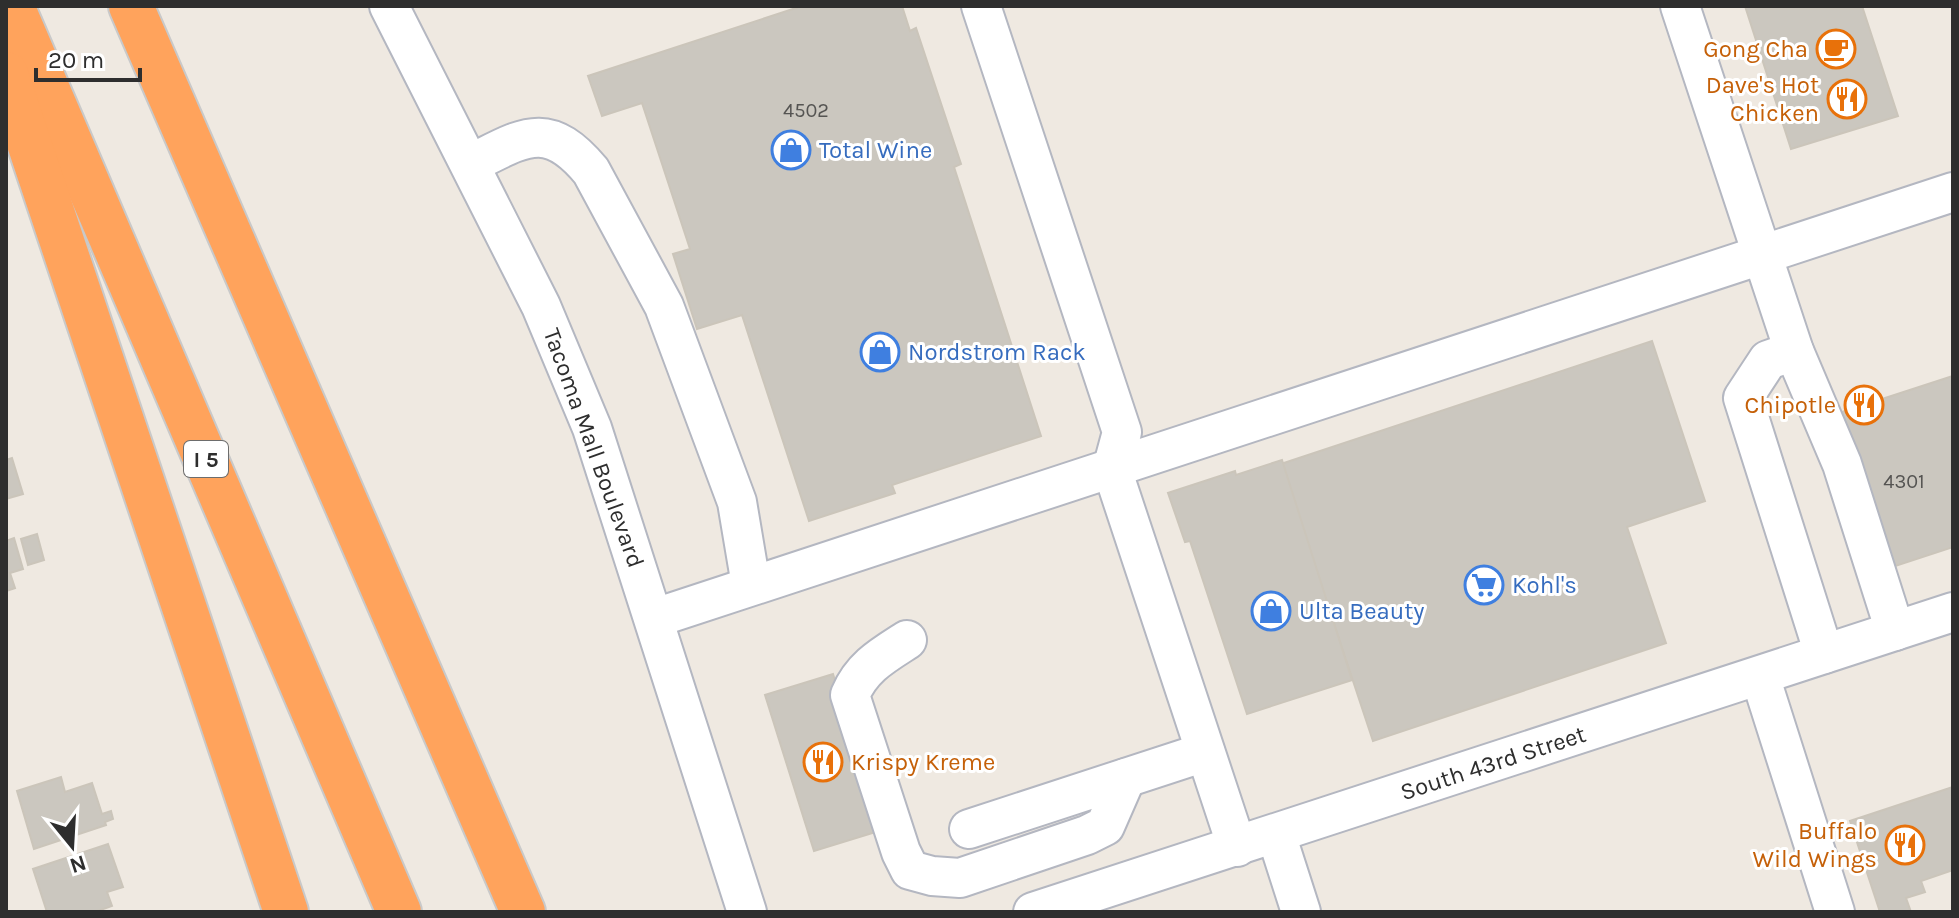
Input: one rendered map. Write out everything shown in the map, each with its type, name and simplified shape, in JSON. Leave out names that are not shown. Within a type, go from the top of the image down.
[{"type":"highway","name":"I 5","points":[[12,6],[399,912]]},
{"type":"highway","points":[[131,6],[523,912]]},
{"type":"highway","points":[[6,74],[286,912]]},
{"type":"street","name":"Tacoma Mall Boulevard","points":[[389,6],[541,306],[592,428],[747,912]]},
{"type":"street","points":[[981,6],[1122,432],[1112,469],[1237,847]]},
{"type":"street","points":[[1680,6],[1794,351],[1842,464],[1895,631]]},
{"type":"street","points":[[470,164],[530,135],[553,138],[575,152],[591,171],[664,306],[737,502],[751,585]]},
{"type":"street","points":[[655,618],[1953,192]]},
{"type":"street","points":[[1794,351],[1768,360],[1743,398],[1824,654]]},
{"type":"street","name":"South 43rd Street","points":[[1033,912],[1953,612]]},
{"type":"street","points":[[907,640],[872,662],[856,681],[850,695],[901,852],[910,870],[932,876],[960,878],[1087,835],[1105,826],[1126,778]]},
{"type":"street","points":[[1760,676],[1835,912]]},
{"type":"street","points":[[969,829],[1205,752]]},
{"type":"street","points":[[1276,834],[1301,912]]},
{"type":"building","points":[[802,6],[902,6],[910,31],[916,28],[961,164],[954,167],[1041,436],[892,485],[895,493],[809,521],[742,315],[697,329],[673,254],[690,249],[642,103],[602,116],[588,76]]},
{"type":"building","points":[[1745,6],[1862,6],[1898,116],[1791,149]]},
{"type":"building","name":"Kohl's","points":[[1652,341],[1705,501],[1627,527],[1666,643],[1373,741],[1281,464]]},
{"type":"building","points":[[1953,376],[1953,547],[1883,570],[1833,415]]},
{"type":"building","points":[[12,458],[23,494],[6,499],[6,460]]},
{"type":"building","name":"Ulta Beauty","points":[[1282,460],[1352,680],[1247,714],[1190,541],[1185,542],[1168,493],[1235,471],[1236,475]]},
{"type":"building","points":[[37,534],[44,560],[28,565],[21,539]]},
{"type":"building","points":[[14,538],[23,569],[10,573],[15,588],[6,591],[6,541]]},
{"type":"building","name":"Krispy Kreme","points":[[833,674],[882,830],[814,851],[765,695]]},
{"type":"building","points":[[61,777],[65,792],[92,783],[102,814],[111,811],[113,819],[105,822],[106,825],[34,849],[17,791]]},
{"type":"building","name":"Buffalo Wild Wings","points":[[1953,787],[1953,870],[1921,881],[1925,892],[1906,898],[1911,912],[1880,912],[1850,821]]},
{"type":"building","points":[[108,844],[123,887],[107,892],[112,906],[95,912],[47,912],[33,869]]},
{"type":"place","name":"Gong Cha","points":[[1836,49]]},
{"type":"place","name":"Dave's Hot Chicken","points":[[1847,99]]},
{"type":"place","name":"Total Wine","points":[[791,150]]},
{"type":"place","name":"Nordstrom Rack","points":[[880,352]]},
{"type":"place","name":"Chipotle","points":[[1864,405]]},
{"type":"place","name":"Kohl's","points":[[1484,585]]},
{"type":"place","name":"Ulta Beauty","points":[[1271,611]]},
{"type":"place","name":"Krispy Kreme","points":[[823,762]]},
{"type":"place","name":"Buffalo Wild Wings","points":[[1905,845]]}]
